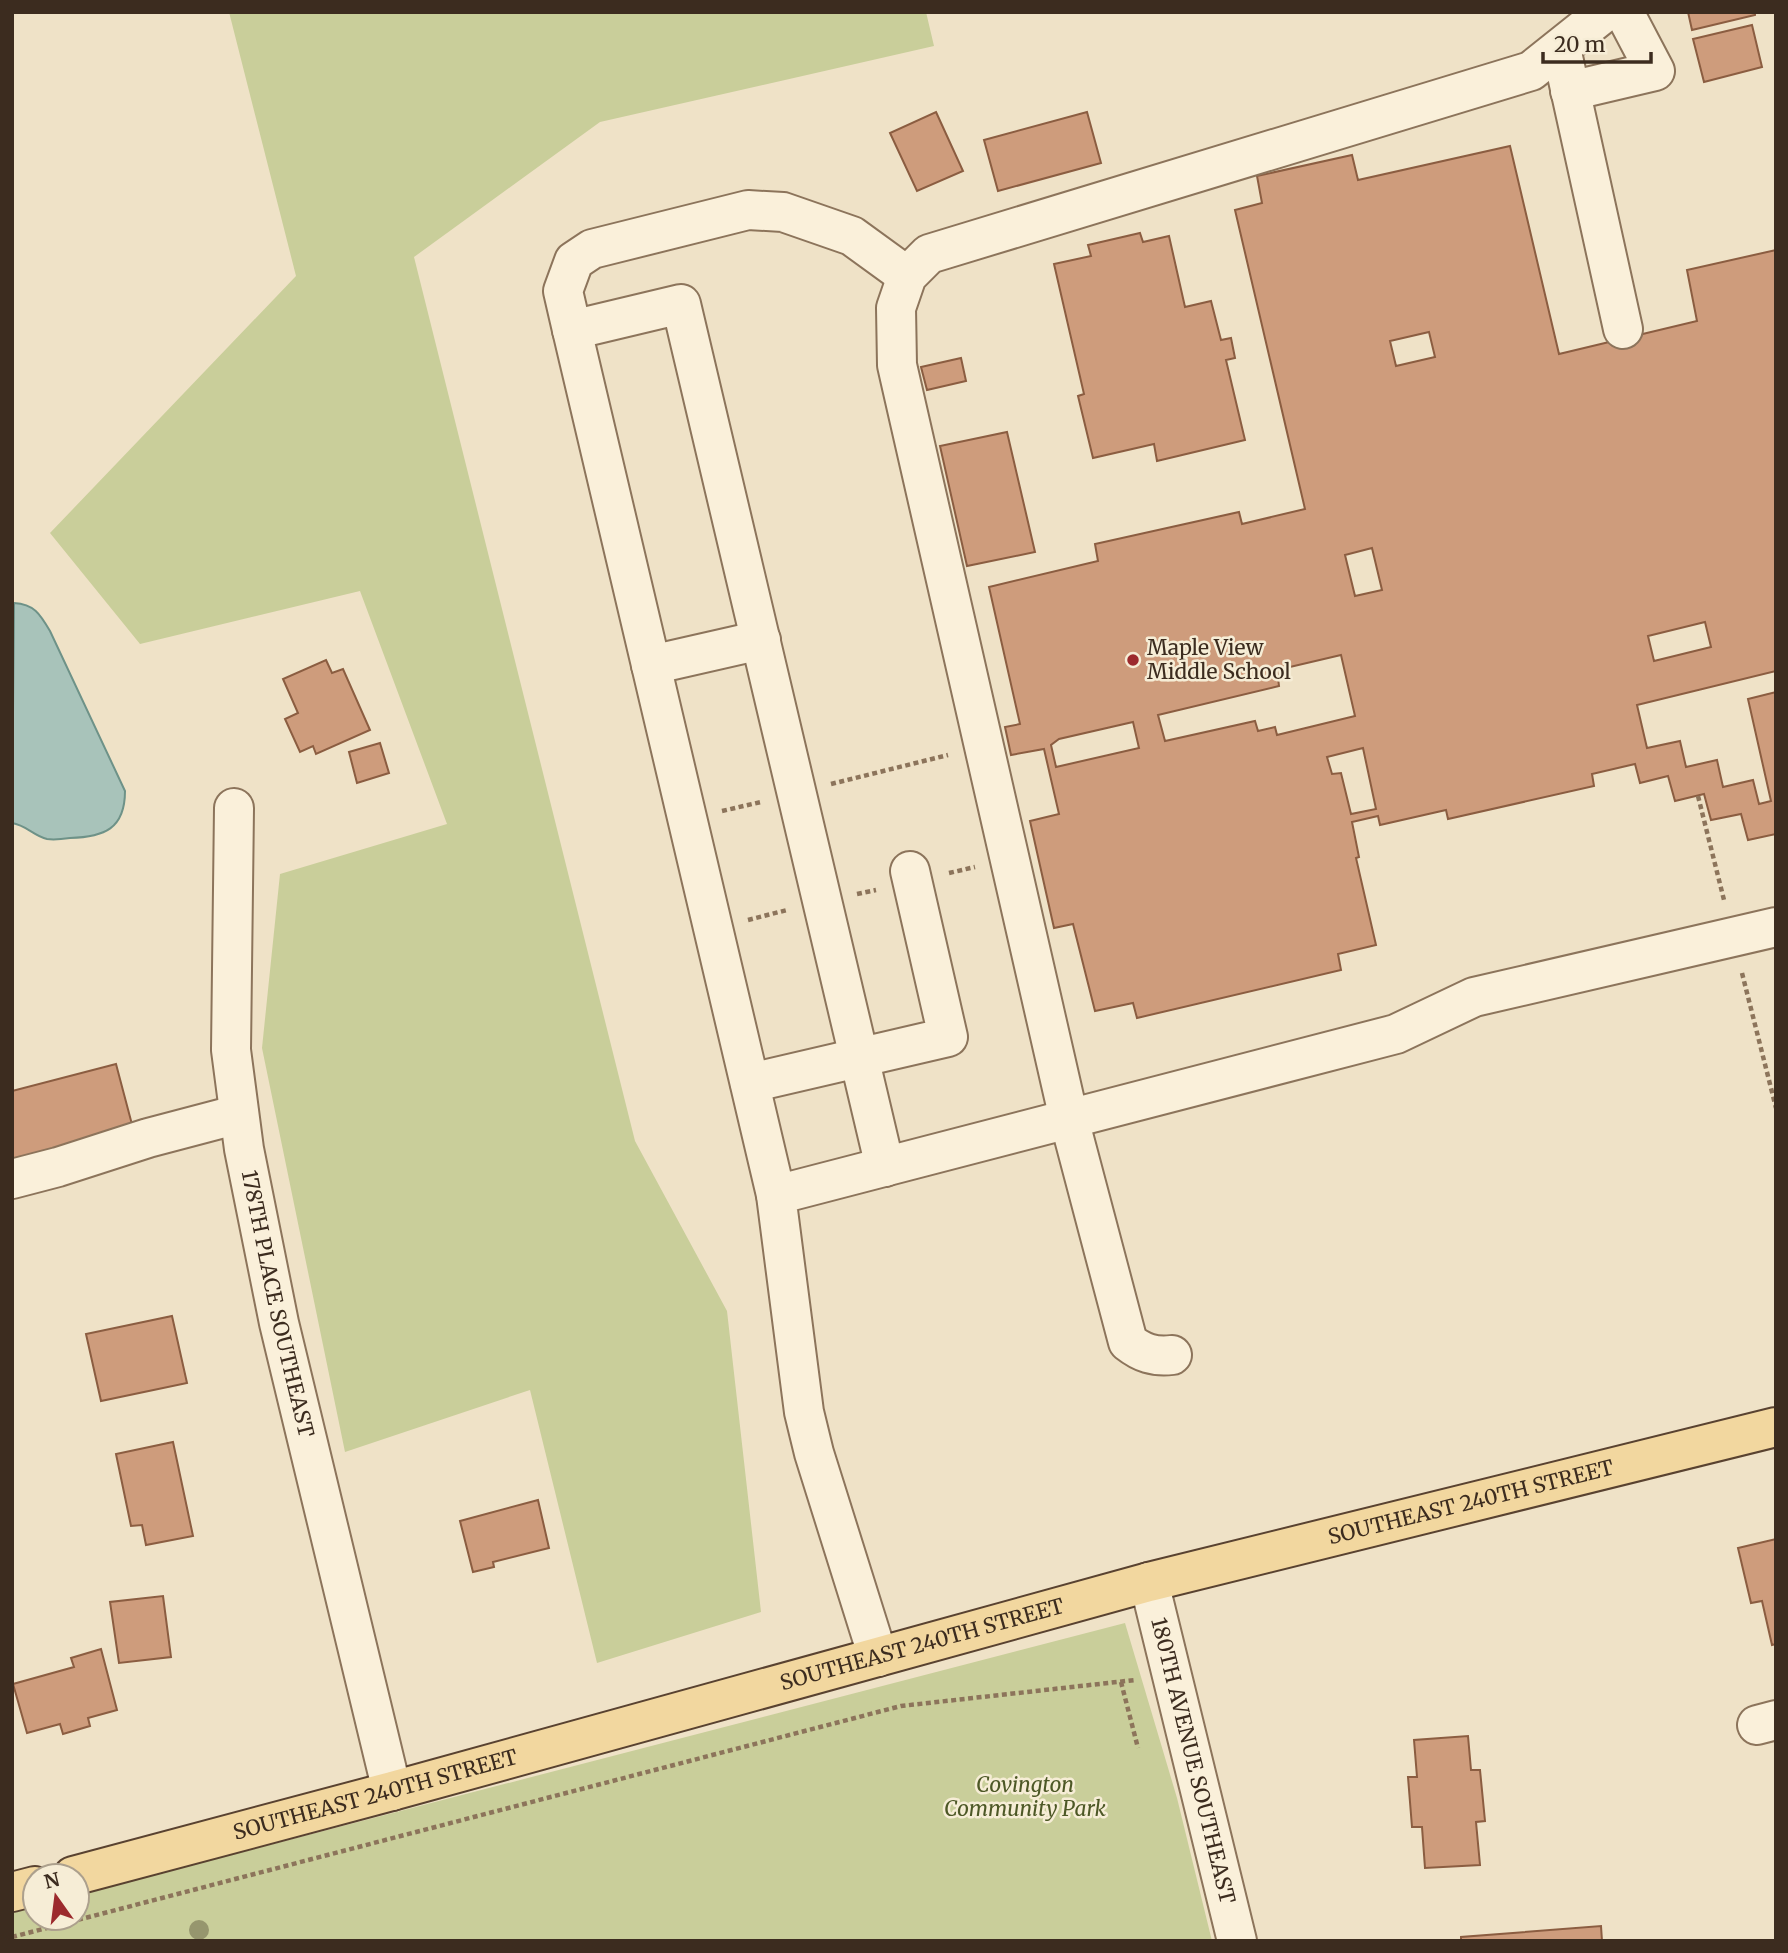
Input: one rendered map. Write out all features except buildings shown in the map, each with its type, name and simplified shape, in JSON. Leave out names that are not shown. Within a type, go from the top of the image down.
[{"type":"main road","name":"SOUTHEAST 240TH STREET","points":[[91,1871],[1149,1582],[1776,1427]]},
{"type":"street","points":[[1172,1355],[1157,1356],[1140,1351],[1128,1342],[1069,1119],[897,365],[896,307],[907,276],[929,254],[1531,71],[1605,12]]},
{"type":"street","points":[[1570,91],[1655,71],[1624,12]]},
{"type":"street","points":[[1561,48],[1623,329]]},
{"type":"street","points":[[878,1657],[814,1454],[804,1412],[776,1195],[563,291],[574,261],[592,249],[748,210],[783,212],[852,236],[907,276]]},
{"type":"street","points":[[572,330],[681,304],[886,1167]]},
{"type":"street","points":[[651,665],[761,640]]},
{"type":"street","name":"178TH PLACE SOUTHEAST","points":[[234,808],[230,1050],[244,1149],[279,1323],[392,1791]]},
{"type":"street","points":[[750,1083],[948,1037],[909,871]]},
{"type":"street","points":[[776,1195],[1396,1034],[1474,997],[1776,927]]},
{"type":"street","points":[[12,1179],[148,1138],[240,1114]]},
{"type":"street","name":"180TH AVENUE SOUTHEAST","points":[[1149,1582],[1237,1941]]},
{"type":"path","points":[[12,1937],[901,1706],[1172,1676]]},
{"type":"path","points":[[1121,1682],[1138,1748]]},
{"type":"green space","points":[[229,12],[926,12],[934,46],[600,122],[414,257],[635,1141],[727,1311],[761,1612],[597,1663],[530,1390],[345,1452],[262,1048],[280,874],[447,824],[360,591],[140,644],[50,533],[296,276]]},
{"type":"green space","name":"Covington Community Park","points":[[1125,1623],[1177,1798],[1212,1941],[12,1941],[12,1912],[21,1910],[21,1932],[91,1932],[91,1891]]},
{"type":"water","points":[[14,603],[27,605],[36,611],[50,631],[125,791],[124,804],[117,822],[102,833],[47,839],[12,823]]},
{"type":"place","name":"Maple View Middle School","points":[[1133,660]]}]
